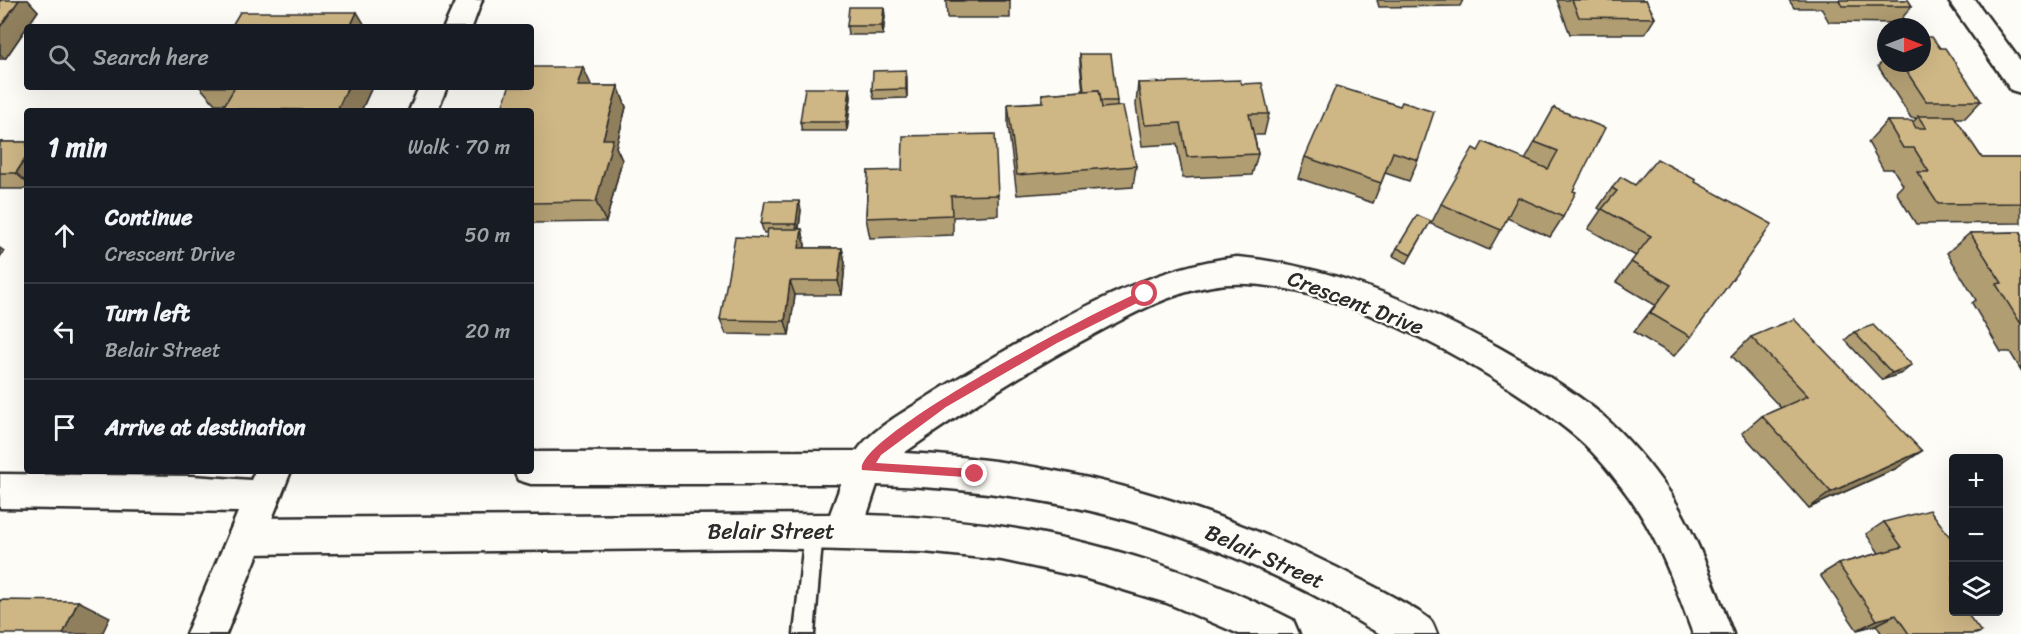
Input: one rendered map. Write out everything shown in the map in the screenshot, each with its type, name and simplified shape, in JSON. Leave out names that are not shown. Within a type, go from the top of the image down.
[{"type":"street","points":[[459,24],[469,0]]},
{"type":"street","points":[[1961,0],[2021,83]]},
{"type":"street","points":[[424,108],[432,90]]},
{"type":"street","name":"Crescent Drive","points":[[829,531],[866,467],[878,452],[942,404],[1053,340],[1145,294],[1196,276],[1236,270],[1281,273],[1328,287],[1405,317],[1465,346],[1546,393],[1580,417],[1622,460],[1658,506],[1687,565],[1713,634]]},
{"type":"street","name":"Belair Street","points":[[534,468],[866,467],[975,474],[1066,489],[1180,519],[1284,561],[1388,615],[1417,634]]},
{"type":"street","points":[[0,491],[192,493],[268,484],[206,634]]},
{"type":"street","name":"Belair Street","points":[[248,536],[829,531],[966,538],[1052,552],[1161,582],[1259,622],[1279,634]]},
{"type":"lane","points":[[804,634],[829,531]]},
{"type":"building","points":[[0,0],[19,0],[0,27]]},
{"type":"building","points":[[1010,0],[1010,1],[946,1]]},
{"type":"building","points":[[1572,0],[1646,0],[1655,18],[1579,17]]},
{"type":"building","points":[[1839,0],[1908,0],[1912,6],[1842,6]]},
{"type":"building","points":[[849,7],[884,7],[882,26],[847,26]]},
{"type":"building","points":[[240,12],[357,12],[351,24],[233,24]]},
{"type":"building","points":[[1932,37],[1940,48],[1945,48],[1981,101],[1926,101],[1907,72],[1931,72]]},
{"type":"building","points":[[1080,54],[1111,54],[1117,101],[1101,101],[1099,90],[1084,91]]},
{"type":"building","points":[[534,67],[583,67],[577,86],[618,86],[603,139],[613,139],[596,202],[534,203],[534,108],[502,108],[508,90],[534,90]]},
{"type":"building","points":[[906,70],[906,89],[872,90],[873,71]]},
{"type":"building","points":[[1240,80],[1242,84],[1262,83],[1269,114],[1249,114],[1258,154],[1187,157],[1181,123],[1145,125],[1138,83]]},
{"type":"building","points":[[1336,86],[1400,106],[1402,102],[1434,112],[1418,160],[1393,152],[1381,183],[1305,157]]},
{"type":"building","points":[[805,88],[850,88],[846,122],[800,122]]},
{"type":"building","points":[[233,90],[347,90],[338,108],[223,108]]},
{"type":"building","points":[[1099,90],[1102,108],[1123,106],[1136,166],[1017,175],[1008,104],[1043,102],[1042,94]]},
{"type":"building","points":[[1554,108],[1605,128],[1573,191],[1576,192],[1563,217],[1518,197],[1501,230],[1441,204],[1473,148],[1478,151],[1483,142],[1548,169],[1558,151],[1535,142]]},
{"type":"building","points":[[1918,116],[1954,116],[1982,158],[2021,158],[2021,203],[1938,204],[1917,172],[1929,172],[1914,148],[1903,148],[1887,121],[1912,121],[1916,128],[1926,128]]},
{"type":"building","points":[[995,134],[998,195],[951,196],[952,215],[866,218],[868,171],[902,170],[903,136]]},
{"type":"building","points":[[0,142],[24,142],[24,161],[16,173],[0,173]]},
{"type":"building","points":[[1657,159],[1772,224],[1691,337],[1650,313],[1671,285],[1631,262],[1651,236],[1602,209],[1617,191],[1612,188],[1621,177],[1635,185]]},
{"type":"building","points":[[765,201],[799,201],[796,224],[761,224]]},
{"type":"building","points":[[1417,215],[1431,221],[1411,255],[1397,248]]},
{"type":"building","points":[[768,229],[802,229],[799,248],[842,248],[838,281],[790,281],[785,321],[720,320],[735,237],[766,238]]},
{"type":"building","points":[[2021,232],[2021,324],[1996,284],[2002,283],[1970,233]]},
{"type":"building","points":[[1794,319],[1922,451],[1831,492],[1762,416],[1808,396],[1751,337]]},
{"type":"building","points":[[1873,325],[1912,365],[1892,373],[1854,332]]},
{"type":"building","points":[[1930,510],[1949,536],[1949,616],[1969,616],[1981,632],[1909,634],[1896,615],[1877,620],[1838,564],[1902,547],[1884,522]]},
{"type":"building","points":[[0,600],[78,601],[63,634],[0,634]]},
{"type":"route","points":[[975,474],[866,467],[878,452],[942,404],[1053,340],[1145,294]]}]
